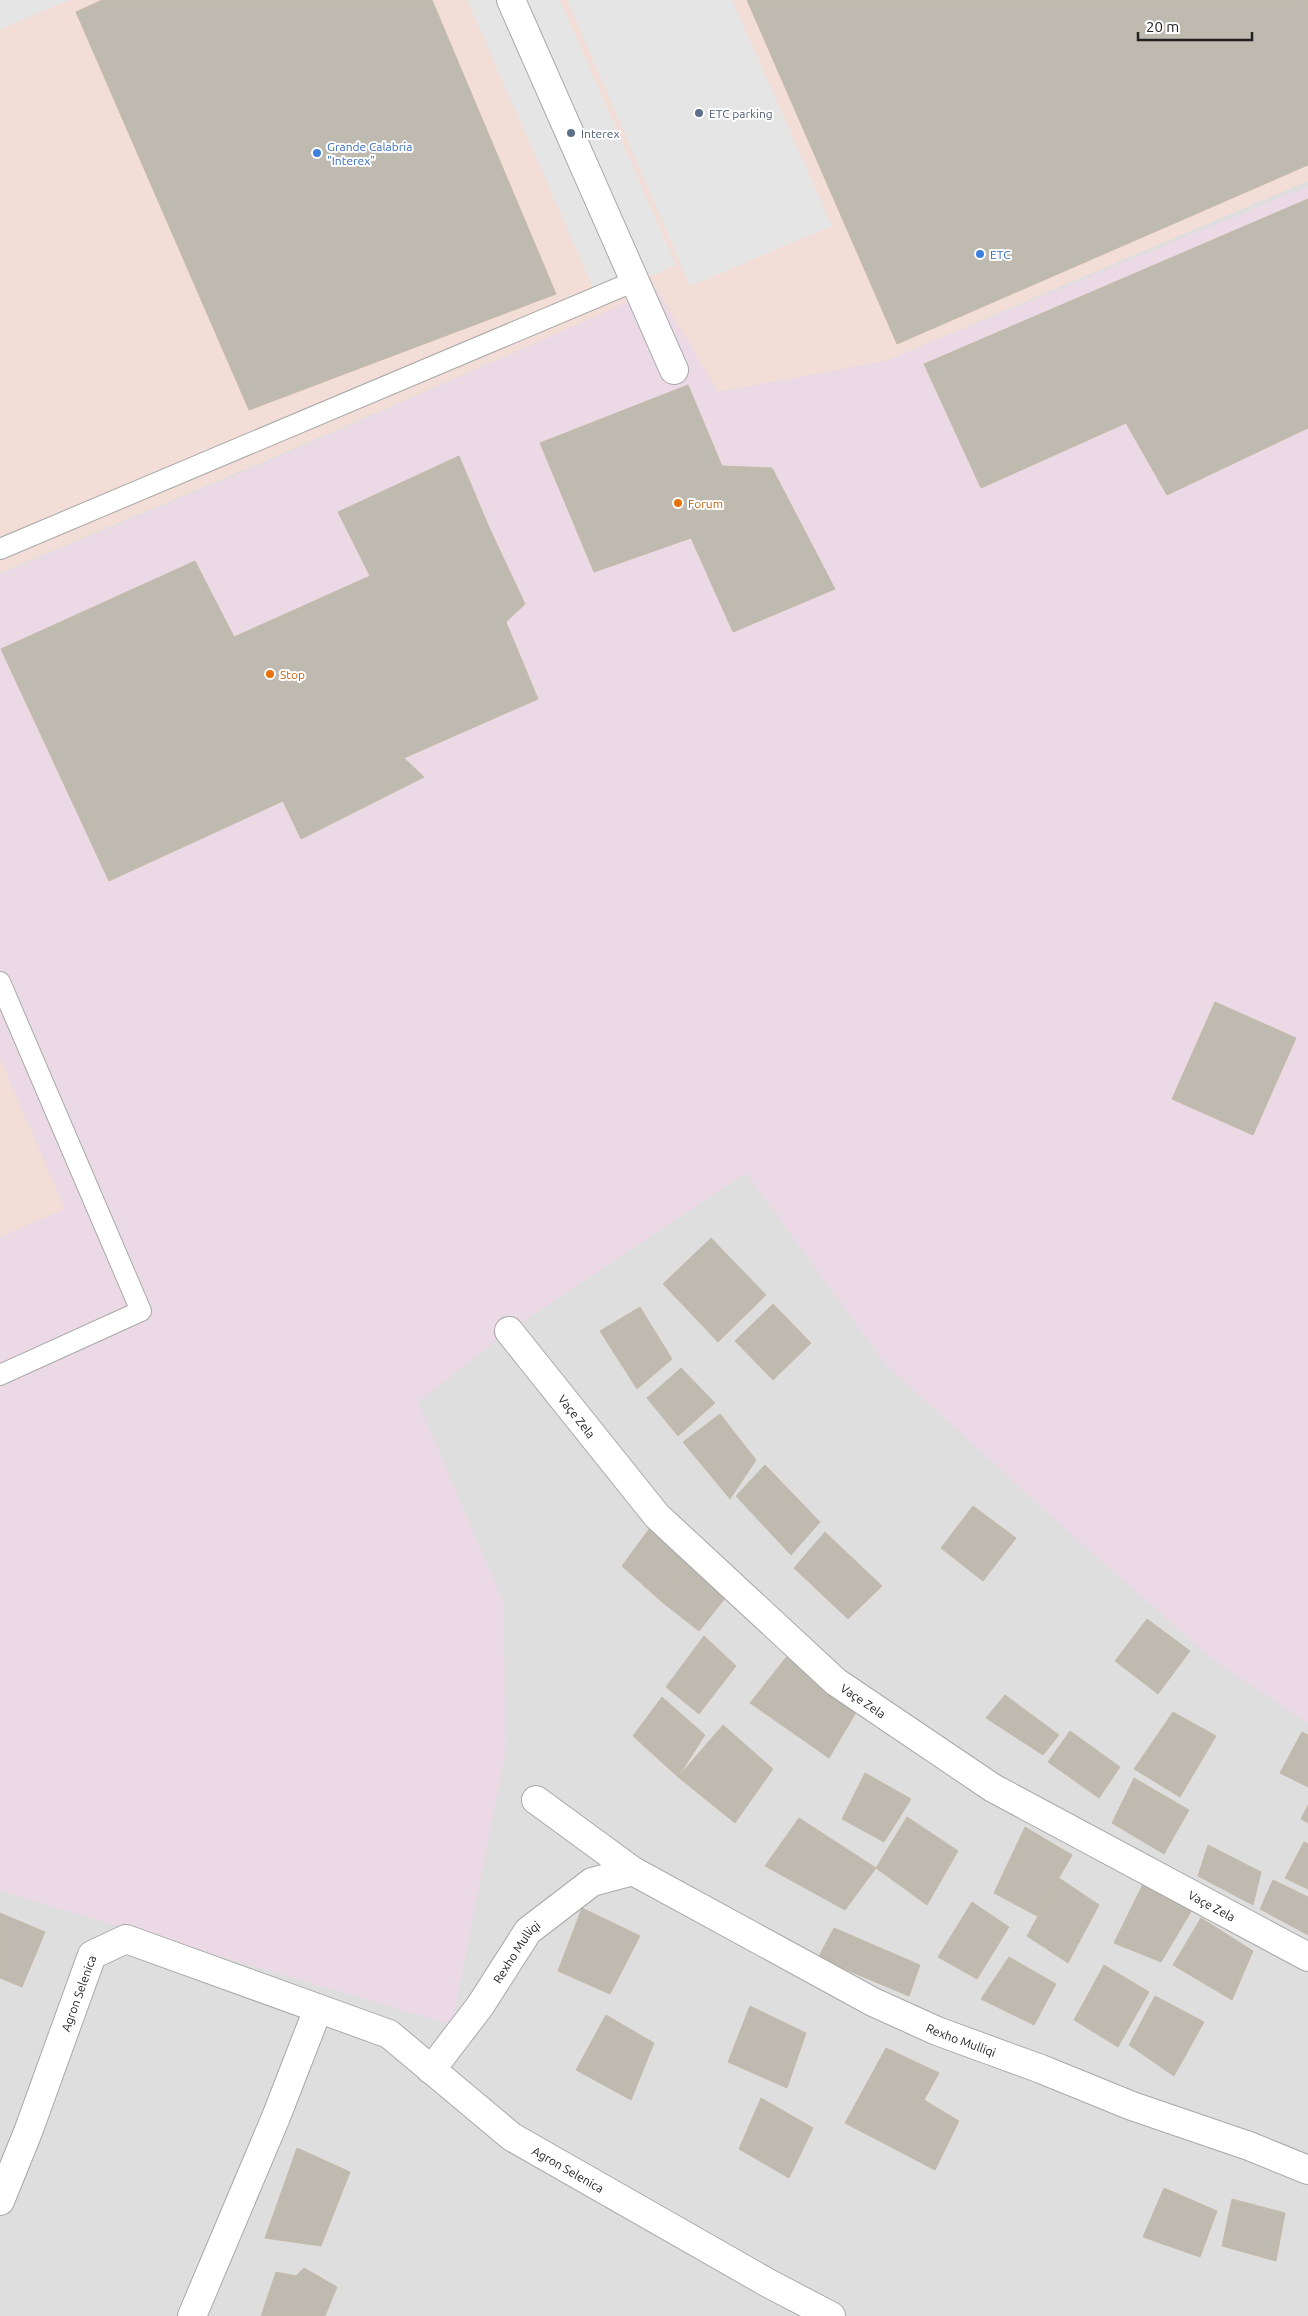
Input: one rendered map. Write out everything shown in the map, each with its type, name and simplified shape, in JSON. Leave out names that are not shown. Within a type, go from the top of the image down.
[{"type":"street","points":[[511,0],[674,370]]},
{"type":"street","name":"Vaçe Zela","points":[[509,1331],[657,1516],[836,1682],[993,1788],[1308,1957]]},
{"type":"street","name":"Rexho Mulliqi","points":[[536,1800],[633,1871],[873,2002],[937,2031],[1132,2106],[1249,2146],[1308,2170]]},
{"type":"street","name":"Rexho Mulliqi","points":[[431,2070],[480,2006],[528,1931],[592,1882],[633,1871]]},
{"type":"street","name":"Agron Selenica","points":[[0,2201],[28,2132],[92,1955],[126,1939],[389,2034],[512,2137],[768,2283],[831,2316]]},
{"type":"street","points":[[192,2316],[276,2117],[318,2009]]},
{"type":"lane","points":[[0,549],[635,281]]},
{"type":"lane","points":[[0,982],[141,1311],[0,1375]]},
{"type":"shaded area","points":[[0,0],[1308,0],[1308,2316],[0,2316]]},
{"type":"shaded area","points":[[0,0],[1308,0],[1308,181],[886,361],[718,392],[657,290],[284,453],[0,573]]},
{"type":"shaded area","points":[[0,0],[70,0],[0,29]]},
{"type":"shaded area","name":"Interex","points":[[467,0],[560,0],[676,265],[598,299]]},
{"type":"shaded area","name":"ETC parking","points":[[567,0],[732,0],[832,226],[690,286]]},
{"type":"shaded area","points":[[1308,186],[1308,1723],[1212,1659],[1062,1526],[885,1364],[746,1173],[509,1331],[418,1402],[503,1602],[506,1749],[452,2025],[0,1891],[0,1237],[65,1209],[0,1058],[0,574],[286,454],[657,289],[718,392],[886,361]]},
{"type":"shaded area","points":[[0,1058],[65,1209],[0,1237]]},
{"type":"building","name":"Grande Calabria \"Interex\"","points":[[102,0],[432,0],[556,294],[249,410],[76,12]]},
{"type":"building","name":"ETC","points":[[747,0],[1308,0],[1308,165],[897,344]]},
{"type":"building","points":[[1308,199],[1308,428],[1167,495],[1126,423],[981,488],[924,364]]},
{"type":"building","name":"Forum","points":[[688,385],[722,466],[772,468],[835,589],[733,632],[691,538],[594,572],[540,443]]},
{"type":"building","name":"Stop","points":[[459,456],[488,525],[525,604],[506,622],[538,699],[404,758],[424,777],[301,839],[283,801],[109,881],[1,649],[195,561],[234,637],[370,576],[338,512]]},
{"type":"building","points":[[1215,1002],[1296,1038],[1253,1135],[1172,1099]]},
{"type":"building","points":[[711,1238],[766,1295],[718,1342],[663,1284]]},
{"type":"building","points":[[773,1304],[811,1343],[773,1380],[735,1341]]},
{"type":"building","points":[[640,1307],[672,1359],[637,1389],[600,1331]]},
{"type":"building","points":[[681,1368],[715,1403],[678,1436],[647,1398]]},
{"type":"building","points":[[720,1414],[756,1460],[730,1499],[683,1442]]},
{"type":"building","points":[[765,1465],[820,1522],[791,1555],[736,1496]]},
{"type":"building","points":[[973,1506],[1016,1538],[983,1581],[941,1548]]},
{"type":"building","points":[[652,1525],[690,1560],[662,1602],[622,1566]]},
{"type":"building","points":[[825,1532],[882,1586],[848,1619],[794,1568]]},
{"type":"building","points":[[690,1560],[726,1597],[699,1631],[662,1602]]},
{"type":"building","points":[[1147,1619],[1190,1651],[1158,1694],[1115,1661]]},
{"type":"building","points":[[704,1636],[736,1666],[699,1714],[666,1687]]},
{"type":"building","points":[[788,1655],[858,1709],[829,1758],[750,1703]]},
{"type":"building","points":[[1005,1695],[1059,1735],[1043,1755],[986,1718]]},
{"type":"building","points":[[662,1697],[705,1735],[678,1777],[633,1736]]},
{"type":"building","points":[[1173,1712],[1216,1736],[1180,1797],[1134,1769]]},
{"type":"building","points":[[723,1725],[773,1769],[735,1823],[678,1777]]},
{"type":"building","points":[[1070,1731],[1120,1767],[1099,1798],[1048,1762]]},
{"type":"building","points":[[1302,1732],[1308,1735],[1308,1787],[1280,1773]]},
{"type":"building","points":[[865,1773],[911,1799],[884,1842],[842,1819]]},
{"type":"building","points":[[1134,1778],[1189,1810],[1164,1854],[1112,1823]]},
{"type":"building","points":[[1308,1805],[1308,1823],[1301,1819]]},
{"type":"building","points":[[907,1817],[958,1851],[927,1905],[876,1868]]},
{"type":"building","points":[[799,1818],[876,1868],[845,1910],[765,1866]]},
{"type":"building","points":[[1025,1827],[1072,1855],[1037,1916],[994,1893]]},
{"type":"building","points":[[1304,1842],[1308,1844],[1308,1889],[1285,1878]]},
{"type":"building","points":[[1208,1845],[1261,1872],[1253,1905],[1198,1876]]},
{"type":"building","points":[[1059,1878],[1099,1905],[1068,1963],[1027,1936]]},
{"type":"building","points":[[1273,1880],[1308,1897],[1308,1935],[1260,1909]]},
{"type":"building","points":[[1144,1882],[1192,1910],[1161,1962],[1114,1943]]},
{"type":"building","points":[[972,1902],[1009,1927],[977,1979],[938,1957]]},
{"type":"building","points":[[582,1908],[640,1936],[610,1994],[558,1971]]},
{"type":"building","points":[[0,1913],[45,1932],[22,1987],[0,1978]]},
{"type":"building","points":[[1201,1918],[1253,1951],[1232,2000],[1173,1965]]},
{"type":"building","points":[[834,1928],[920,1965],[909,1996],[818,1958]]},
{"type":"building","points":[[1009,1957],[1056,1984],[1034,2025],[981,1999]]},
{"type":"building","points":[[1104,1965],[1149,1992],[1118,2047],[1074,2020]]},
{"type":"building","points":[[1155,1996],[1204,2022],[1174,2076],[1129,2045]]},
{"type":"building","points":[[750,2006],[806,2033],[787,2088],[728,2062]]},
{"type":"building","points":[[606,2015],[654,2043],[631,2100],[576,2070]]},
{"type":"building","points":[[886,2048],[939,2073],[924,2100],[959,2121],[935,2170],[845,2123]]},
{"type":"building","points":[[761,2098],[813,2128],[789,2178],[739,2149]]},
{"type":"building","points":[[297,2148],[350,2172],[321,2246],[265,2238]]},
{"type":"building","points":[[1164,2188],[1217,2211],[1200,2257],[1143,2237]]},
{"type":"building","points":[[1232,2199],[1285,2213],[1276,2261],[1222,2246]]},
{"type":"building","points":[[304,2268],[337,2287],[325,2316],[261,2316],[276,2272],[296,2276]]},
{"type":"place","name":"ETC parking","points":[[699,113]]},
{"type":"place","name":"Interex","points":[[571,133]]},
{"type":"place","name":"Grande Calabria \"Interex\"","points":[[317,153]]},
{"type":"place","name":"ETC","points":[[980,254]]},
{"type":"place","name":"Forum","points":[[678,503]]},
{"type":"place","name":"Stop","points":[[270,674]]}]
